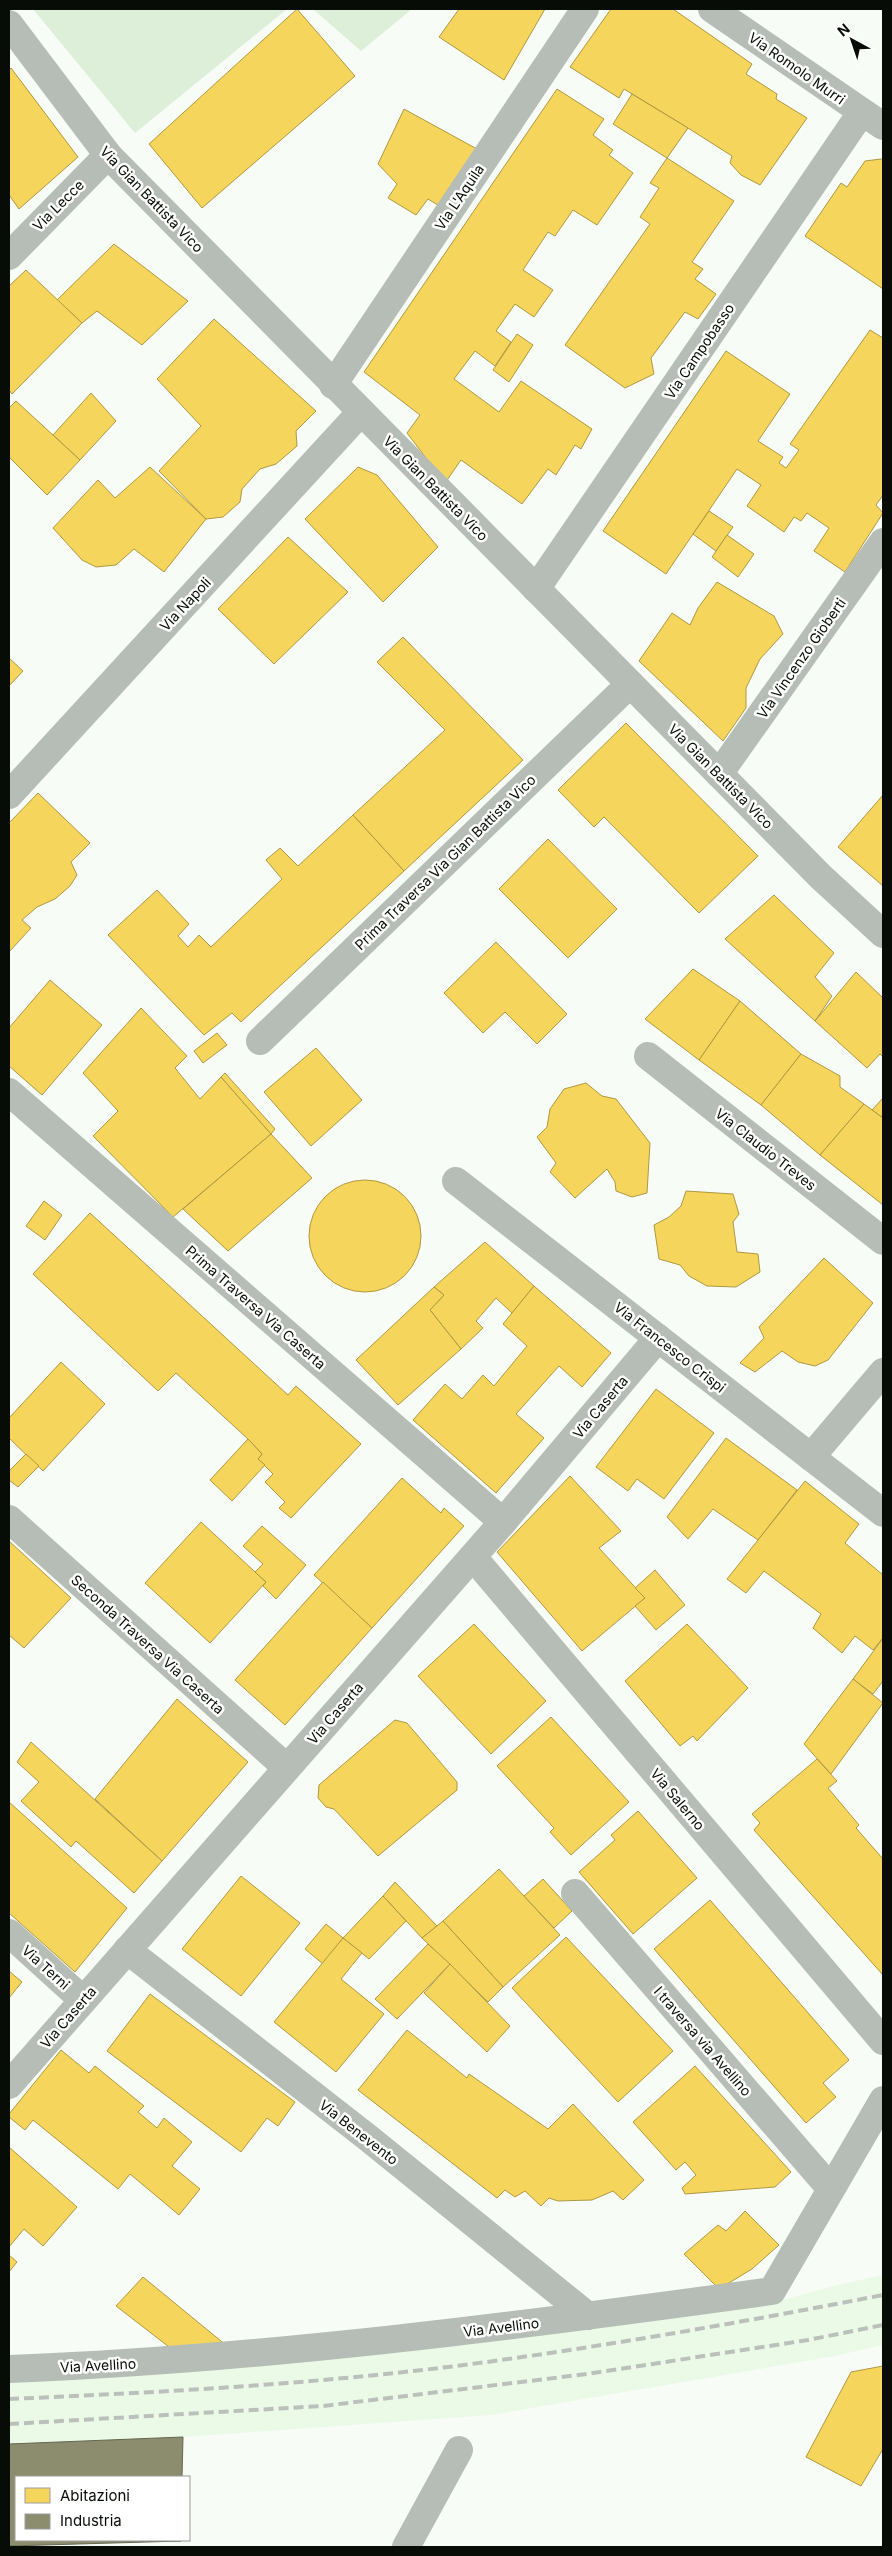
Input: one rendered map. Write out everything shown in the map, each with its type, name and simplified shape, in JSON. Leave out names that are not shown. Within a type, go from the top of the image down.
[{"type":"street","name":"Via L'Aquila","points":[[333,385],[585,9]]},
{"type":"street","name":"Via Romolo Murri","points":[[712,9],[872,120]]},
{"type":"street","name":"Via Gian Battista Vico","points":[[9,24],[108,155],[719,774],[821,876],[883,934]]},
{"type":"street","name":"Via Campobasso","points":[[536,589],[872,120]]},
{"type":"street","name":"Via Lecce","points":[[9,256],[108,155]]},
{"type":"street","name":"Via Napoli","points":[[9,795],[361,412]]},
{"type":"street","name":"Via Vincenzo Gioberti","points":[[719,774],[883,542]]},
{"type":"street","name":"Prima Traversa Via Gian Battista Vico","points":[[260,1041],[630,684]]},
{"type":"street","name":"Via Claudio Treves","points":[[648,1056],[883,1241]]},
{"type":"street","name":"Prima Traversa Via Caserta","points":[[9,1092],[503,1522]]},
{"type":"street","name":"Via Francesco Crispi","points":[[456,1181],[883,1513]]},
{"type":"street","name":"Via Caserta","points":[[9,2086],[473,1557],[658,1338]]},
{"type":"street","points":[[811,1457],[883,1372]]},
{"type":"street","name":"Seconda Traversa Via Caserta","points":[[9,1519],[287,1768]]},
{"type":"street","name":"Via Salerno","points":[[473,1557],[883,2041]]},
{"type":"street","name":"I traversa via Avellino","points":[[574,1893],[831,2188]]},
{"type":"street","name":"Via Terni","points":[[9,1934],[83,2000]]},
{"type":"street","name":"Via Benevento","points":[[127,1950],[367,2137],[588,2316]]},
{"type":"street","name":"Via Avellino","points":[[9,2369],[199,2359],[588,2316],[772,2291],[883,2100]]},
{"type":"street","points":[[406,2547],[459,2450]]},
{"type":"shaded area","points":[[33,9],[287,9],[135,133]]},
{"type":"shaded area","points":[[313,9],[412,9],[361,51]]},
{"type":"shaded area","points":[[883,2275],[883,2345],[835,2356],[491,2415],[183,2437],[9,2444],[9,2378],[575,2330],[786,2299]]},
{"type":"building: Abitazioni","points":[[297,9],[355,76],[202,208],[149,144]]},
{"type":"building: Abitazioni","points":[[459,9],[545,9],[504,80],[439,37]]},
{"type":"building: Abitazioni","points":[[611,9],[673,9],[752,64],[746,74],[777,94],[776,99],[807,118],[760,185],[741,175],[730,163],[732,156],[688,128],[624,89],[619,98],[570,67]]},
{"type":"building: Abitazioni","points":[[11,68],[78,157],[19,209],[9,195],[9,70]]},
{"type":"building: Abitazioni","points":[[557,89],[604,119],[593,135],[613,150],[609,155],[633,173],[597,225],[573,210],[555,236],[548,232],[523,270],[553,290],[534,317],[515,304],[496,331],[511,342],[495,366],[475,351],[454,379],[499,412],[521,381],[592,429],[581,449],[575,445],[556,475],[548,469],[522,504],[461,460],[445,483],[407,433],[420,415],[364,372]]},
{"type":"building: Abitazioni","points":[[632,94],[688,128],[667,158],[613,124]]},
{"type":"building: Abitazioni","points":[[404,109],[477,149],[441,207],[428,199],[416,215],[388,198],[397,184],[378,164]]},
{"type":"building: Abitazioni","points":[[667,158],[734,201],[692,262],[703,269],[695,279],[716,294],[698,319],[685,312],[651,358],[654,374],[625,388],[565,345],[650,224],[640,217],[659,188],[650,183]]},
{"type":"building: Abitazioni","points":[[883,160],[883,289],[805,236],[841,183],[847,187],[865,161]]},
{"type":"building: Abitazioni","points":[[114,244],[188,301],[142,345],[97,311],[82,323],[57,300]]},
{"type":"building: Abitazioni","points":[[26,270],[82,323],[12,394],[9,390],[9,286]]},
{"type":"building: Abitazioni","points":[[214,319],[316,411],[296,431],[297,446],[276,464],[260,469],[242,489],[240,502],[223,517],[206,519],[159,471],[201,426],[157,379]]},
{"type":"building: Abitazioni","points":[[870,330],[883,338],[883,495],[876,505],[883,513],[845,572],[814,551],[829,528],[807,513],[801,521],[794,517],[784,532],[747,506],[761,485],[737,469],[666,574],[603,531],[726,351],[790,394],[758,441],[783,457],[779,463],[786,468],[799,450],[790,444]]},
{"type":"building: Abitazioni","points":[[517,334],[533,345],[509,382],[493,370]]},
{"type":"building: Abitazioni","points":[[91,393],[116,421],[80,460],[53,435]]},
{"type":"building: Abitazioni","points":[[16,401],[80,460],[47,495],[9,457],[9,408]]},
{"type":"building: Abitazioni","points":[[150,467],[206,519],[164,572],[134,549],[116,565],[96,567],[82,560],[53,528],[98,480],[115,498]]},
{"type":"building: Abitazioni","points":[[358,467],[377,475],[438,547],[383,602],[305,519]]},
{"type":"building: Abitazioni","points":[[709,511],[733,527],[716,551],[693,534]]},
{"type":"building: Abitazioni","points":[[727,535],[754,554],[738,577],[712,557]]},
{"type":"building: Abitazioni","points":[[288,537],[348,592],[274,664],[218,609]]},
{"type":"building: Abitazioni","points":[[717,582],[774,616],[783,634],[760,659],[746,688],[746,708],[723,741],[639,661],[672,613],[690,625],[698,608]]},
{"type":"building: Abitazioni","points":[[403,637],[523,760],[404,871],[353,815],[445,730],[377,662]]},
{"type":"building: Abitazioni","points":[[9,658],[23,671],[9,686]]},
{"type":"building: Abitazioni","points":[[626,723],[758,856],[699,913],[604,817],[594,827],[558,790]]},
{"type":"building: Abitazioni","points":[[38,793],[90,843],[71,862],[77,875],[70,886],[55,899],[37,907],[22,920],[31,928],[9,952],[9,823]]},
{"type":"building: Abitazioni","points":[[883,795],[883,886],[838,847]]},
{"type":"building: Abitazioni","points":[[353,815],[404,871],[241,1022],[232,1013],[204,1035],[108,935],[157,890],[189,924],[178,936],[188,947],[199,935],[211,947],[282,879],[266,860],[280,848],[298,866]]},
{"type":"building: Abitazioni","points":[[548,839],[617,909],[568,958],[499,889]]},
{"type":"building: Abitazioni","points":[[774,895],[834,953],[815,977],[832,996],[815,1021],[725,939]]},
{"type":"building: Abitazioni","points":[[496,942],[567,1014],[537,1044],[505,1012],[483,1033],[444,993]]},
{"type":"building: Abitazioni","points":[[693,969],[740,1001],[699,1060],[645,1019]]},
{"type":"building: Abitazioni","points":[[856,972],[883,998],[883,1057],[880,1054],[867,1068],[815,1021]]},
{"type":"building: Abitazioni","points":[[50,980],[102,1025],[42,1095],[9,1066],[9,1028]]},
{"type":"building: Abitazioni","points":[[740,1001],[801,1054],[761,1105],[699,1060]]},
{"type":"building: Abitazioni","points":[[141,1008],[187,1056],[175,1068],[200,1099],[221,1077],[271,1134],[173,1217],[93,1136],[118,1111],[83,1073]]},
{"type":"building: Abitazioni","points":[[217,1033],[227,1045],[203,1063],[194,1051]]},
{"type":"building: Abitazioni","points":[[316,1048],[362,1100],[311,1146],[264,1092]]},
{"type":"building: Abitazioni","points":[[801,1054],[840,1076],[840,1087],[864,1104],[820,1155],[761,1105]]},
{"type":"building: Abitazioni","points":[[225,1073],[275,1129],[271,1134],[221,1077]]},
{"type":"building: Abitazioni","points":[[586,1083],[602,1096],[616,1099],[650,1143],[647,1193],[632,1197],[616,1191],[615,1182],[607,1169],[575,1198],[550,1172],[556,1163],[537,1137],[547,1127],[550,1109],[564,1089]]},
{"type":"building: Abitazioni","points":[[883,1098],[883,1118],[872,1110]]},
{"type":"building: Abitazioni","points":[[864,1104],[883,1118],[883,1205],[820,1155]]},
{"type":"building: Abitazioni","points":[[271,1134],[312,1178],[228,1251],[183,1209]]},
{"type":"building: Abitazioni","points":[[365,1180],[386,1184],[405,1196],[417,1215],[421,1236],[417,1257],[405,1276],[386,1288],[365,1292],[344,1288],[325,1276],[313,1257],[309,1236],[313,1215],[325,1196],[344,1184]]},
{"type":"building: Abitazioni","points":[[686,1191],[733,1194],[739,1214],[733,1222],[737,1252],[758,1254],[760,1272],[736,1287],[707,1286],[689,1276],[680,1265],[659,1259],[654,1225],[669,1217],[681,1206]]},
{"type":"building: Abitazioni","points":[[44,1201],[62,1215],[45,1240],[26,1226]]},
{"type":"building: Abitazioni","points":[[90,1213],[288,1395],[296,1386],[361,1444],[291,1518],[279,1508],[285,1502],[265,1482],[273,1474],[258,1459],[262,1454],[248,1439],[176,1373],[158,1391],[33,1274]]},
{"type":"building: Abitazioni","points":[[485,1242],[534,1286],[512,1313],[496,1298],[476,1321],[483,1328],[461,1349],[430,1310],[444,1295],[434,1287]]},
{"type":"building: Abitazioni","points":[[824,1258],[873,1303],[828,1360],[815,1366],[798,1362],[782,1351],[755,1372],[740,1363],[764,1338],[759,1327]]},
{"type":"building: Abitazioni","points":[[534,1286],[611,1353],[582,1387],[559,1366],[516,1414],[544,1438],[496,1493],[413,1420],[445,1384],[462,1399],[483,1375],[494,1386],[527,1346],[503,1324]]},
{"type":"building: Abitazioni","points":[[434,1287],[444,1295],[430,1310],[461,1349],[398,1405],[356,1360]]},
{"type":"building: Abitazioni","points":[[61,1362],[105,1404],[43,1471],[9,1438],[9,1418]]},
{"type":"building: Abitazioni","points":[[656,1389],[714,1433],[664,1499],[637,1479],[628,1491],[596,1467]]},
{"type":"building: Abitazioni","points":[[726,1438],[797,1490],[758,1540],[713,1509],[688,1539],[667,1517]]},
{"type":"building: Abitazioni","points":[[248,1439],[262,1454],[258,1459],[265,1465],[232,1501],[210,1480]]},
{"type":"building: Abitazioni","points":[[26,1454],[39,1466],[18,1487],[9,1480],[9,1471]]},
{"type":"building: Abitazioni","points":[[570,1476],[621,1531],[599,1548],[645,1598],[582,1651],[497,1552]]},
{"type":"building: Abitazioni","points":[[402,1478],[441,1513],[444,1508],[464,1526],[372,1628],[314,1575]]},
{"type":"building: Abitazioni","points":[[805,1481],[859,1524],[845,1543],[883,1575],[883,1638],[873,1650],[855,1636],[842,1653],[813,1628],[821,1614],[764,1571],[746,1593],[727,1579]]},
{"type":"building: Abitazioni","points":[[201,1522],[266,1582],[210,1643],[145,1583]]},
{"type":"building: Abitazioni","points":[[262,1526],[306,1565],[276,1599],[263,1586],[266,1582],[255,1572],[263,1564],[243,1546]]},
{"type":"building: Abitazioni","points":[[9,1541],[71,1598],[24,1648],[9,1635]]},
{"type":"building: Abitazioni","points":[[655,1570],[685,1605],[656,1630],[635,1606],[645,1598],[635,1588]]},
{"type":"building: Abitazioni","points":[[323,1582],[372,1628],[285,1725],[235,1680]]},
{"type":"building: Abitazioni","points":[[474,1624],[546,1701],[491,1754],[418,1676]]},
{"type":"building: Abitazioni","points":[[687,1624],[748,1688],[697,1741],[693,1736],[680,1746],[625,1681]]},
{"type":"building: Abitazioni","points":[[883,1638],[883,1681],[873,1694],[853,1679]]},
{"type":"building: Abitazioni","points":[[853,1679],[883,1703],[831,1774],[804,1744]]},
{"type":"building: Abitazioni","points":[[177,1699],[248,1762],[162,1861],[95,1799]]},
{"type":"building: Abitazioni","points":[[551,1717],[629,1802],[571,1855],[550,1832],[554,1828],[497,1766]]},
{"type":"building: Abitazioni","points":[[395,1720],[407,1723],[457,1782],[457,1790],[378,1856],[334,1809],[326,1807],[318,1798],[319,1785]]},
{"type":"building: Abitazioni","points":[[31,1742],[162,1861],[134,1893],[76,1841],[71,1847],[21,1801],[39,1782],[17,1762]]},
{"type":"building: Abitazioni","points":[[817,1759],[837,1781],[828,1788],[859,1825],[856,1828],[883,1859],[883,1975],[754,1830],[760,1823],[752,1814]]},
{"type":"building: Abitazioni","points":[[9,1802],[127,1908],[75,1972],[9,1913]]},
{"type":"building: Abitazioni","points":[[638,1811],[697,1878],[633,1934],[579,1872],[615,1840],[611,1835]]},
{"type":"building: Abitazioni","points":[[499,1869],[560,1935],[503,1987],[443,1921]]},
{"type":"building: Abitazioni","points":[[241,1876],[300,1923],[241,1996],[182,1949]]},
{"type":"building: Abitazioni","points":[[543,1879],[572,1911],[554,1928],[524,1896]]},
{"type":"building: Abitazioni","points":[[395,1882],[437,1926],[422,1938],[383,1896]]},
{"type":"building: Abitazioni","points":[[383,1896],[406,1921],[369,1959],[343,1938]]},
{"type":"building: Abitazioni","points":[[710,1900],[849,2060],[823,2083],[836,2097],[806,2123],[654,1949]]},
{"type":"building: Abitazioni","points":[[443,1921],[503,1987],[488,2002],[422,1938]]},
{"type":"building: Abitazioni","points":[[326,1924],[343,1938],[323,1964],[305,1949]]},
{"type":"building: Abitazioni","points":[[566,1937],[673,2051],[618,2102],[512,1988]]},
{"type":"building: Abitazioni","points":[[343,1938],[362,1953],[341,1979],[384,2014],[336,2072],[274,2022]]},
{"type":"building: Abitazioni","points":[[428,1944],[450,1964],[397,2019],[375,1999]]},
{"type":"building: Abitazioni","points":[[450,1964],[510,2026],[487,2052],[424,1993]]},
{"type":"building: Abitazioni","points":[[9,1971],[22,1982],[9,1998]]},
{"type":"building: Abitazioni","points":[[150,1994],[295,2102],[278,2126],[267,2118],[241,2152],[107,2051]]},
{"type":"building: Abitazioni","points":[[407,2030],[467,2078],[469,2074],[548,2129],[573,2104],[644,2180],[623,2200],[613,2191],[592,2200],[558,2201],[549,2198],[541,2206],[525,2191],[515,2197],[505,2190],[497,2198],[358,2090]]},
{"type":"building: Abitazioni","points":[[61,2050],[89,2073],[95,2066],[144,2106],[138,2112],[157,2128],[164,2118],[192,2142],[172,2166],[200,2189],[179,2215],[130,2174],[118,2189],[33,2120],[25,2130],[9,2117],[9,2114]]},
{"type":"building: Abitazioni","points":[[695,2066],[791,2172],[775,2187],[685,2194],[682,2188],[696,2175],[685,2162],[676,2170],[633,2122]]},
{"type":"building: Abitazioni","points":[[9,2147],[77,2207],[43,2246],[24,2229],[9,2247]]},
{"type":"building: Abitazioni","points":[[745,2211],[779,2245],[752,2269],[719,2289],[684,2254],[718,2225],[726,2231]]},
{"type":"building: Abitazioni","points":[[9,2255],[17,2262],[9,2272]]},
{"type":"building: Abitazioni","points":[[143,2277],[227,2346],[173,2350],[116,2306]]},
{"type":"building: Abitazioni","points":[[883,2366],[883,2449],[861,2486],[806,2457],[851,2372]]},
{"type":"building: Industria","points":[[183,2437],[182,2476],[15,2476],[15,2541],[181,2541],[9,2546],[9,2444]]},
{"type":"railway","points":[[9,2399],[252,2386],[434,2369],[640,2339],[883,2295]]},
{"type":"railway","points":[[9,2424],[323,2406],[587,2374],[808,2340],[883,2325]]}]
